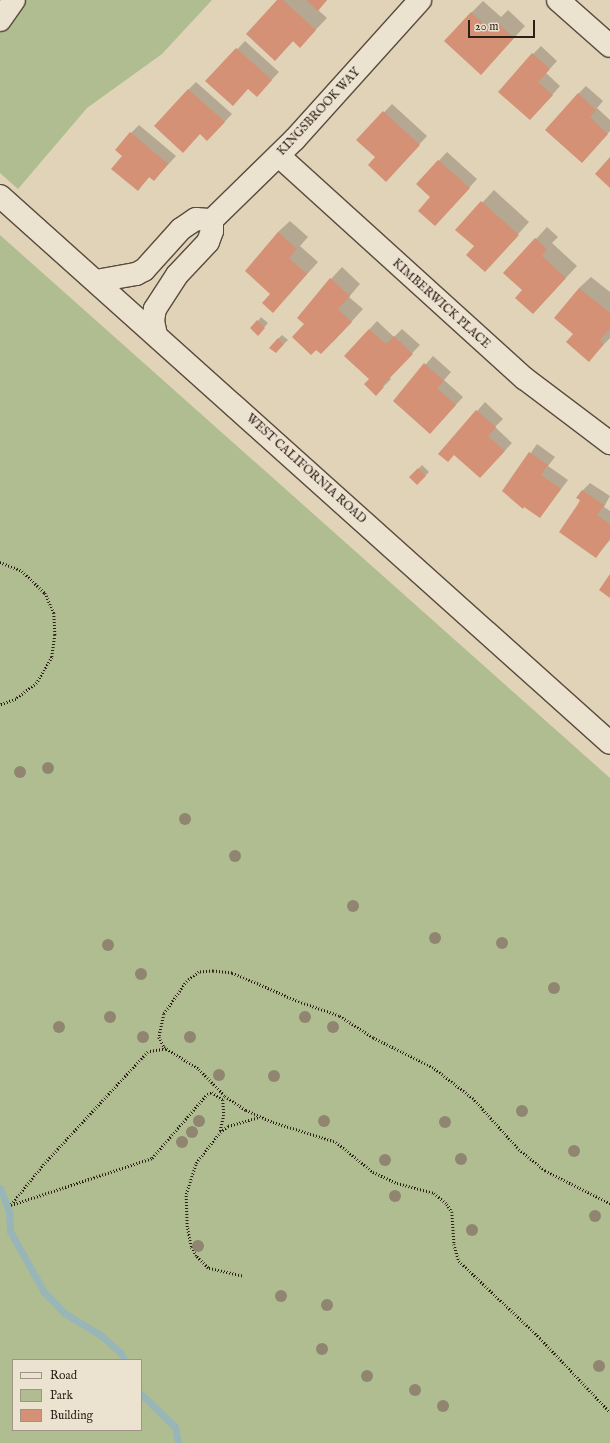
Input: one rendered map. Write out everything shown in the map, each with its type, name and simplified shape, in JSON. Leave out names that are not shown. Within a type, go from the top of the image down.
[{"type":"street","points":[[0,20],[14,0]]},
{"type":"street","name":"KINGSBROOK WAY","points":[[212,220],[279,156],[420,0]]},
{"type":"street","points":[[558,0],[610,46]]},
{"type":"street","name":"KIMBERWICK PLACE","points":[[279,156],[524,378],[610,444]]},
{"type":"street","name":"WEST CALIFORNIA ROAD","points":[[0,196],[610,743]]},
{"type":"street","points":[[96,281],[136,274],[144,270],[181,229],[196,219],[212,220],[212,231],[208,242],[177,276],[155,309],[154,321],[156,335]]},
{"type":"path","points":[[0,562],[22,571],[45,593],[54,613],[55,635],[52,657],[36,683],[16,699],[0,705]]},
{"type":"path","points":[[610,1204],[545,1171],[517,1148],[473,1099],[433,1068],[373,1038],[339,1016],[299,1002],[232,973],[199,972],[187,981],[164,1014],[160,1025],[159,1037],[166,1048],[199,1069],[225,1096],[259,1117],[336,1142],[373,1172],[397,1183],[434,1193],[447,1204],[453,1218],[454,1244],[459,1261],[540,1338],[610,1412]]},
{"type":"path","points":[[166,1048],[148,1052],[46,1162],[11,1205],[152,1158],[207,1094],[212,1092],[220,1096],[224,1104],[224,1115],[220,1132]]},
{"type":"path","points":[[242,1276],[218,1272],[201,1262],[191,1247],[185,1206],[188,1182],[204,1149],[220,1132],[228,1126],[259,1117]]},
{"type":"green space","points":[[0,0],[212,0],[162,54],[87,108],[18,189],[0,173]]},
{"type":"green space","points":[[0,235],[610,778],[610,1443],[0,1443]]},
{"type":"building","points":[[277,0],[283,0],[316,30],[300,48],[293,41],[275,61],[246,34]]},
{"type":"building","points":[[306,0],[327,0],[318,11]]},
{"type":"building","points":[[471,12],[489,29],[496,21],[514,38],[481,75],[444,41]]},
{"type":"building","points":[[236,48],[272,80],[257,97],[248,89],[233,106],[205,81]]},
{"type":"building","points":[[532,53],[550,69],[538,82],[553,95],[530,120],[498,92]]},
{"type":"building","points":[[188,89],[225,122],[207,141],[200,134],[183,153],[154,126]]},
{"type":"building","points":[[578,93],[596,110],[590,117],[608,134],[582,163],[545,130]]},
{"type":"building","points":[[383,111],[420,145],[386,182],[368,165],[375,157],[356,140]]},
{"type":"building","points":[[130,132],[168,164],[154,181],[149,177],[138,191],[111,169],[122,156],[115,150]]},
{"type":"building","points":[[610,157],[610,188],[595,174]]},
{"type":"building","points":[[438,160],[470,188],[435,226],[418,211],[430,197],[416,184]]},
{"type":"building","points":[[481,201],[519,235],[485,272],[466,255],[474,246],[455,230]]},
{"type":"building","points":[[278,232],[297,249],[289,258],[307,274],[273,313],[262,303],[270,294],[245,271]]},
{"type":"building","points":[[535,238],[547,249],[542,256],[566,278],[533,314],[515,298],[522,290],[503,273]]},
{"type":"building","points":[[330,278],[350,296],[338,309],[352,322],[321,354],[316,350],[311,355],[292,337],[304,324],[297,318]]},
{"type":"building","points":[[579,288],[610,313],[610,328],[600,340],[604,344],[589,362],[566,342],[573,334],[554,318]]},
{"type":"building","points":[[257,320],[265,328],[258,336],[250,328]]},
{"type":"building","points":[[369,329],[386,344],[394,336],[413,354],[382,386],[384,387],[376,396],[364,384],[369,379],[344,356]]},
{"type":"building","points":[[278,338],[284,344],[276,353],[269,348]]},
{"type":"building","points":[[424,363],[444,381],[437,388],[456,405],[430,434],[393,401]]},
{"type":"building","points":[[476,410],[496,427],[488,436],[505,451],[480,478],[454,455],[448,462],[438,454]]},
{"type":"building","points":[[529,452],[548,465],[541,475],[561,489],[540,518],[524,507],[523,509],[502,491]]},
{"type":"building","points":[[418,468],[426,476],[417,485],[409,477]]},
{"type":"building","points":[[582,490],[604,505],[597,515],[610,524],[610,538],[596,558],[559,532],[578,504],[580,500],[576,498]]},
{"type":"building","points":[[610,574],[610,598],[599,590]]},
{"type":"waterway","points":[[0,1188],[9,1212],[10,1231],[44,1292],[64,1313],[102,1336],[121,1353],[124,1359]]},
{"type":"waterway","points":[[142,1395],[175,1427],[178,1443]]}]
